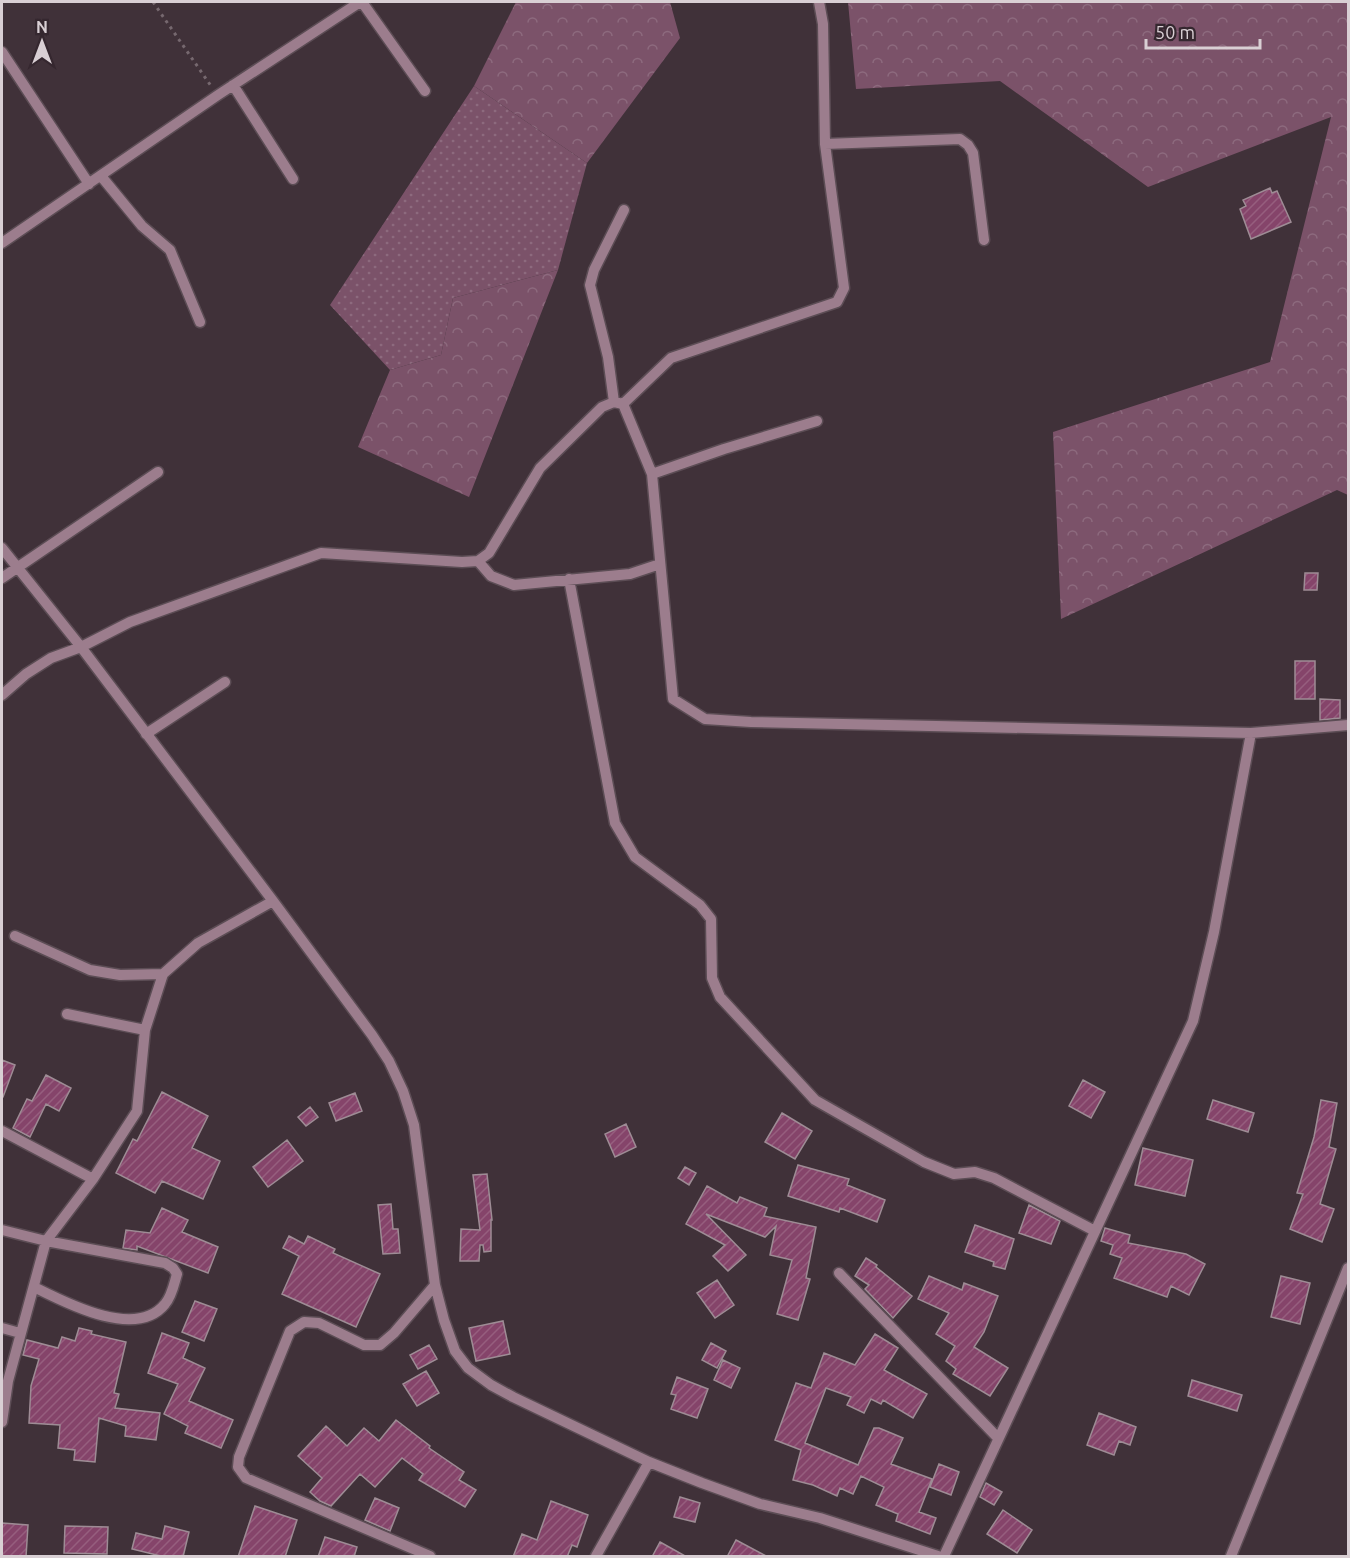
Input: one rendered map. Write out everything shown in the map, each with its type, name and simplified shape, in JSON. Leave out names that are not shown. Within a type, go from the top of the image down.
[{"type":"street","points":[[2,243],[218,95],[361,2],[425,91]]},
{"type":"street","points":[[2,695],[26,674],[51,658],[81,647],[130,622],[321,554],[478,561],[489,554],[540,468],[602,407],[618,403],[670,358],[837,302],[844,288],[825,144],[823,24],[819,2]]},
{"type":"street","points":[[2,52],[89,184]]},
{"type":"street","points":[[233,85],[293,179]]},
{"type":"street","points":[[825,144],[960,140],[968,144],[973,153],[984,240]]},
{"type":"street","points":[[101,176],[142,226],[170,250],[200,322]]},
{"type":"street","points":[[624,210],[594,270],[590,285],[618,403],[652,474],[673,699],[705,718],[751,722],[1251,733],[1348,725]]},
{"type":"street","points":[[652,474],[817,421]]},
{"type":"street","points":[[2,578],[159,472]]},
{"type":"street","points":[[2,548],[81,647],[273,901],[372,1035],[389,1062],[403,1091],[416,1137],[435,1286],[455,1351],[468,1368],[491,1385],[513,1397],[649,1462],[760,1504],[820,1518],[938,1557]]},
{"type":"street","points":[[478,561],[491,576],[514,585],[630,574],[660,564]]},
{"type":"street","points":[[569,579],[615,824],[635,857],[700,905],[711,919],[711,978],[720,997],[815,1100],[924,1162],[954,1174],[975,1172],[994,1179],[1095,1231]]},
{"type":"street","points":[[146,734],[225,682]]},
{"type":"street","points":[[944,1557],[997,1437],[1193,1021],[1215,932],[1251,733]]},
{"type":"street","points":[[2,1422],[8,1381],[46,1241],[93,1179],[137,1111],[145,1030],[163,974],[198,943],[273,901]]},
{"type":"street","points":[[15,936],[90,970],[120,975],[163,974]]},
{"type":"street","points":[[68,1014],[145,1030]]},
{"type":"street","points":[[2,1131],[93,1179]]},
{"type":"street","points":[[2,1230],[46,1241],[165,1263],[177,1274],[173,1292],[165,1305],[139,1320],[121,1319],[81,1310],[34,1287]]},
{"type":"street","points":[[1231,1557],[1348,1269]]},
{"type":"street","points":[[839,1273],[997,1437]]},
{"type":"street","points":[[430,1557],[246,1478],[238,1467],[239,1456],[290,1331],[304,1322],[319,1323],[364,1345],[380,1345],[394,1333],[435,1286]]},
{"type":"street","points":[[2,1328],[20,1333]]},
{"type":"street","points":[[596,1557],[649,1462]]},
{"type":"path","points":[[153,2],[218,95]]},
{"type":"green space","points":[[516,2],[670,2],[680,38],[587,163],[474,86]]},
{"type":"green space","points":[[848,2],[1348,2],[1348,495],[1337,490],[1061,619],[1053,432],[1270,362],[1331,117],[1148,187],[1000,81],[856,89]]},
{"type":"green space","points":[[474,86],[587,163],[558,270],[453,298],[441,355],[390,370],[330,305]]},
{"type":"green space","points":[[558,270],[469,497],[358,447],[390,370],[441,355],[453,298]]},
{"type":"building","points":[[1270,188],[1272,193],[1277,191],[1291,222],[1251,239],[1240,209],[1246,206],[1243,200]]},
{"type":"building","points":[[1305,573],[1318,573],[1317,590],[1304,590]]},
{"type":"building","points":[[1295,661],[1315,661],[1315,699],[1295,699]]},
{"type":"building","points":[[1320,699],[1340,700],[1340,718],[1320,720]]},
{"type":"building","points":[[2,1060],[15,1065],[3,1097],[2,1097]]},
{"type":"building","points":[[46,1075],[71,1088],[59,1111],[46,1104],[30,1137],[13,1128],[27,1099],[32,1101]]},
{"type":"building","points":[[1083,1080],[1105,1092],[1091,1118],[1069,1106]]},
{"type":"building","points":[[162,1092],[208,1116],[192,1148],[220,1161],[203,1199],[162,1181],[155,1193],[116,1173],[133,1139],[137,1141]]},
{"type":"building","points":[[355,1093],[362,1111],[336,1121],[329,1103]]},
{"type":"building","points":[[1213,1100],[1254,1113],[1248,1132],[1207,1119]]},
{"type":"building","points":[[1321,1100],[1337,1103],[1329,1147],[1336,1149],[1320,1204],[1334,1209],[1322,1242],[1290,1229],[1303,1194],[1297,1193],[1314,1137]]},
{"type":"building","points":[[310,1107],[318,1117],[306,1126],[298,1117]]},
{"type":"building","points":[[782,1113],[812,1131],[795,1159],[765,1142]]},
{"type":"building","points":[[626,1124],[636,1147],[615,1157],[605,1134]]},
{"type":"building","points":[[287,1140],[303,1161],[268,1187],[253,1167]]},
{"type":"building","points":[[1143,1148],[1193,1160],[1185,1196],[1135,1185]]},
{"type":"building","points":[[798,1165],[849,1179],[847,1185],[885,1200],[877,1222],[840,1208],[839,1212],[788,1196]]},
{"type":"building","points":[[685,1167],[696,1173],[689,1185],[678,1178]]},
{"type":"building","points":[[487,1174],[492,1220],[491,1251],[484,1252],[483,1245],[480,1245],[479,1261],[460,1261],[461,1229],[480,1230],[473,1175]]},
{"type":"building","points":[[707,1186],[737,1203],[740,1197],[767,1208],[764,1216],[816,1227],[806,1278],[810,1279],[798,1320],[777,1314],[792,1260],[770,1255],[776,1226],[765,1237],[706,1214],[746,1255],[728,1271],[713,1256],[725,1245],[686,1224]]},
{"type":"building","points":[[391,1204],[393,1229],[398,1229],[400,1253],[383,1254],[378,1205]]},
{"type":"building","points":[[1029,1205],[1060,1221],[1051,1244],[1019,1233]]},
{"type":"building","points":[[162,1208],[188,1220],[182,1232],[218,1247],[208,1273],[137,1246],[137,1250],[123,1248],[126,1230],[150,1233]]},
{"type":"building","points":[[975,1225],[1014,1239],[1005,1269],[993,1266],[994,1262],[965,1252]]},
{"type":"building","points":[[1105,1228],[1130,1235],[1128,1243],[1186,1254],[1205,1264],[1189,1295],[1171,1286],[1167,1297],[1114,1278],[1122,1258],[1110,1254],[1113,1245],[1101,1241]]},
{"type":"building","points":[[289,1236],[304,1244],[308,1236],[335,1249],[333,1253],[380,1274],[356,1327],[282,1294],[299,1256],[283,1248]]},
{"type":"building","points":[[866,1258],[912,1296],[893,1318],[865,1289],[869,1285],[855,1276]]},
{"type":"building","points":[[929,1276],[962,1290],[964,1283],[998,1296],[984,1332],[974,1347],[1008,1368],[990,1396],[953,1374],[956,1369],[946,1361],[955,1346],[936,1334],[949,1313],[918,1299]]},
{"type":"building","points":[[1281,1276],[1310,1283],[1300,1324],[1271,1317]]},
{"type":"building","points":[[717,1280],[734,1305],[715,1318],[697,1293]]},
{"type":"building","points":[[195,1301],[217,1309],[204,1341],[182,1332]]},
{"type":"building","points":[[503,1321],[510,1354],[476,1361],[469,1328]]},
{"type":"building","points":[[79,1328],[92,1331],[91,1334],[126,1342],[114,1393],[119,1394],[115,1408],[160,1413],[156,1440],[125,1436],[126,1426],[99,1418],[95,1462],[74,1460],[75,1450],[58,1448],[60,1425],[29,1423],[31,1386],[39,1359],[23,1355],[27,1340],[58,1348],[62,1337],[75,1341]]},
{"type":"building","points":[[162,1333],[189,1343],[183,1358],[205,1368],[189,1401],[233,1420],[221,1448],[185,1433],[188,1426],[164,1414],[178,1384],[148,1373]]},
{"type":"building","points":[[875,1334],[898,1348],[884,1370],[927,1394],[913,1418],[883,1400],[881,1404],[871,1399],[864,1413],[847,1405],[851,1397],[826,1388],[805,1443],[858,1465],[874,1428],[903,1438],[891,1464],[932,1479],[919,1512],[936,1518],[930,1534],[896,1521],[898,1514],[876,1505],[884,1487],[861,1476],[853,1494],[840,1488],[837,1496],[813,1485],[793,1480],[801,1450],[775,1440],[796,1383],[811,1388],[824,1353],[855,1365]]},
{"type":"building","points":[[711,1343],[726,1351],[717,1368],[702,1360]]},
{"type":"building","points":[[429,1345],[437,1359],[418,1369],[410,1355]]},
{"type":"building","points":[[723,1360],[740,1368],[731,1388],[714,1380]]},
{"type":"building","points":[[426,1371],[439,1393],[417,1406],[403,1384]]},
{"type":"building","points":[[677,1377],[708,1389],[697,1418],[671,1409],[676,1395],[671,1394]]},
{"type":"building","points":[[1192,1380],[1242,1395],[1237,1411],[1188,1396]]},
{"type":"building","points":[[1099,1413],[1136,1427],[1130,1445],[1119,1441],[1114,1455],[1087,1445]]},
{"type":"building","points":[[396,1420],[430,1446],[429,1448],[464,1472],[459,1480],[476,1490],[465,1507],[419,1480],[423,1474],[402,1458],[375,1487],[360,1474],[331,1506],[320,1501],[310,1492],[322,1478],[298,1456],[326,1426],[347,1446],[364,1428],[379,1441]]},
{"type":"building","points":[[939,1464],[959,1472],[951,1495],[930,1487]]},
{"type":"building","points":[[986,1483],[1002,1492],[994,1505],[980,1497]]},
{"type":"building","points":[[680,1497],[700,1503],[695,1522],[674,1517]]},
{"type":"building","points":[[375,1498],[399,1508],[390,1531],[365,1520]]},
{"type":"building","points":[[551,1501],[588,1515],[577,1547],[572,1545],[567,1557],[513,1557],[522,1534],[537,1540]]},
{"type":"building","points":[[255,1506],[297,1520],[285,1557],[238,1557]]},
{"type":"building","points":[[1003,1510],[1032,1530],[1017,1553],[987,1534]]},
{"type":"building","points":[[2,1523],[28,1525],[26,1557],[2,1557]]},
{"type":"building","points":[[65,1526],[108,1527],[107,1554],[64,1553]]},
{"type":"building","points":[[165,1526],[189,1532],[183,1557],[165,1557],[132,1549],[136,1533],[162,1539]]},
{"type":"building","points":[[325,1537],[357,1547],[354,1557],[318,1557]]},
{"type":"building","points":[[736,1540],[768,1557],[727,1557]]},
{"type":"building","points":[[660,1542],[687,1557],[652,1557]]}]
